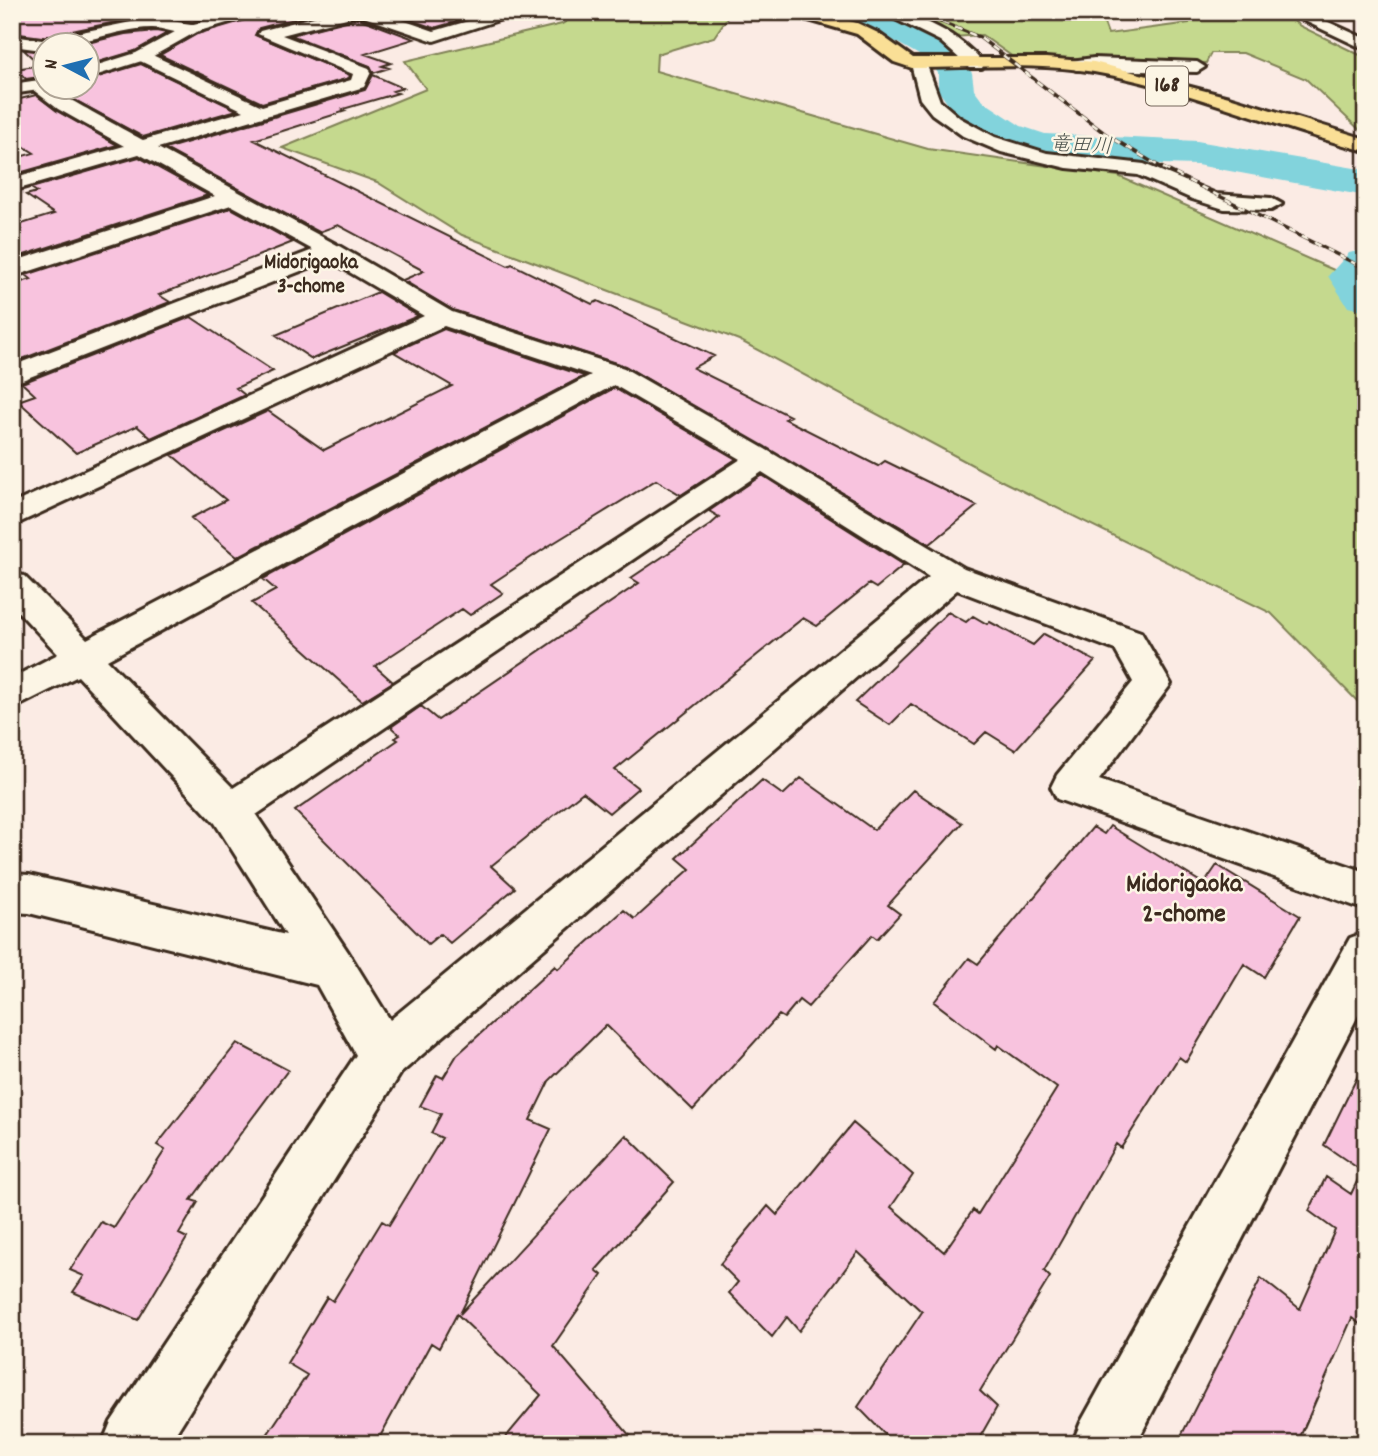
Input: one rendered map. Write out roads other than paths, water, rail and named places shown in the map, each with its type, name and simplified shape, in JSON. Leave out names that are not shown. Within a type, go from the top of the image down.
[{"type":"highway","name":"168","points":[[788,12],[851,26],[874,37],[901,61],[923,64],[1076,65],[1114,71],[1366,145]]},
{"type":"street","points":[[120,12],[151,23],[191,29]]},
{"type":"street","points":[[102,69],[142,56],[191,29],[258,12]]},
{"type":"street","points":[[12,185],[358,83],[363,72],[266,34],[352,12]]},
{"type":"street","points":[[363,12],[433,36],[516,12]]},
{"type":"street","points":[[888,12],[946,38],[969,64]]},
{"type":"street","points":[[1293,12],[1366,45]]},
{"type":"street","points":[[23,38],[42,44],[151,23]]},
{"type":"street","points":[[142,56],[261,112]]},
{"type":"street","points":[[1076,65],[1094,63],[1197,67]]},
{"type":"street","points":[[923,64],[926,75],[924,90],[927,99],[937,110],[967,130],[999,144],[1038,156],[1147,171],[1217,201],[1271,204]]},
{"type":"street","points":[[12,89],[32,86]]},
{"type":"street","points":[[61,102],[230,198],[331,251],[443,317],[614,374],[762,459],[952,576],[1128,641],[1152,684],[1071,787],[1366,891]]},
{"type":"street","points":[[12,270],[230,198]]},
{"type":"street","points":[[12,376],[331,251]]},
{"type":"street","points":[[12,516],[443,317]]},
{"type":"street","points":[[12,695],[614,374]]},
{"type":"street","points":[[230,811],[762,459]]},
{"type":"street","points":[[133,1444],[384,1056],[952,576]]},
{"type":"street","points":[[12,584],[230,811],[332,967],[384,1056]]},
{"type":"street","points":[[12,893],[29,894],[332,967]]},
{"type":"street","points":[[1103,1444],[1366,953]]},
{"type":"waterway","name":"竜田川","points":[[848,12],[884,22],[940,53],[955,73],[956,90],[970,109],[1007,134],[1035,144],[1058,149],[1197,153],[1366,183]]},
{"type":"waterway","name":"竜田川","points":[[1366,263],[1352,276],[1366,296]]},
{"type":"railway","points":[[916,12],[979,37],[1107,135],[1157,165],[1366,269]]},
{"type":"district","name":"Midorigaoka 3-chome","points":[[311,276]]},
{"type":"district","name":"Midorigaoka 2-chome","points":[[1184,900]]}]
